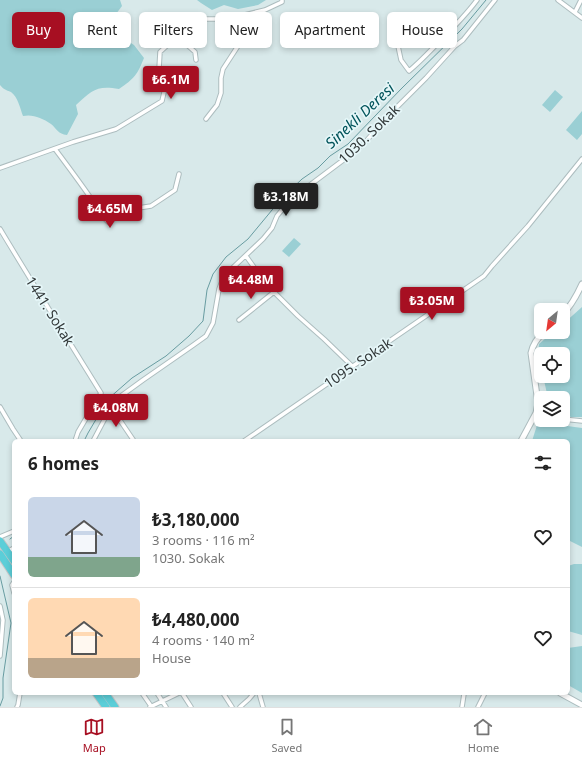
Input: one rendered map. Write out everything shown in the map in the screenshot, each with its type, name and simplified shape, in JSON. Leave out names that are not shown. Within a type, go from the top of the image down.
[{"type":"highway","points":[[0,541],[12,549]]},
{"type":"highway","points":[[0,554],[12,572]]},
{"type":"highway","points":[[97,695],[106,707]]},
{"type":"highway","points":[[106,695],[115,707]]},
{"type":"main road","points":[[570,306],[582,284]]},
{"type":"main road","points":[[537,339],[533,346],[532,353],[537,391]]},
{"type":"main road","points":[[522,439],[534,422]]},
{"type":"main road","points":[[564,695],[582,705]]},
{"type":"street","points":[[261,12],[282,2],[282,0]]},
{"type":"street","points":[[457,24],[472,8],[477,0]]},
{"type":"street","name":"1030. Sokak","points":[[94,439],[111,407],[121,396],[206,336],[213,322],[219,289],[224,276],[263,239],[272,228],[277,216],[286,205],[354,152],[455,46],[464,40],[495,0]]},
{"type":"street","points":[[558,0],[582,18]]},
{"type":"street","points":[[574,12],[581,0]]},
{"type":"street","points":[[0,168],[116,129],[162,101],[165,88],[159,69],[160,52],[164,48]]},
{"type":"street","points":[[191,48],[196,52],[196,60]]},
{"type":"street","points":[[206,119],[217,105],[221,93],[221,78],[223,69],[237,48]]},
{"type":"street","points":[[399,48],[402,60],[410,71],[433,48]]},
{"type":"street","points":[[55,149],[91,198],[103,218],[108,222],[116,216],[132,209],[151,206],[175,190],[179,174]]},
{"type":"street","name":"1095. Sokak","points":[[247,439],[484,276],[528,226],[582,159]]},
{"type":"street","name":"1441. Sokak","points":[[0,229],[101,393],[78,432],[76,439]]},
{"type":"street","points":[[246,256],[260,277],[274,292],[352,366]]},
{"type":"street","points":[[239,320],[274,292]]},
{"type":"street","points":[[0,407],[20,439]]},
{"type":"street","points":[[111,407],[133,439]]},
{"type":"street","points":[[570,420],[582,421]]},
{"type":"street","points":[[0,537],[12,532]]},
{"type":"street","points":[[0,606],[3,620],[0,656]]},
{"type":"street","points":[[17,707],[20,695]]},
{"type":"street","points":[[143,695],[151,707],[176,695]]},
{"type":"street","points":[[158,695],[166,707]]},
{"type":"street","points":[[182,695],[191,707]]},
{"type":"street","points":[[226,695],[232,707]]},
{"type":"street","points":[[240,707],[252,695]]},
{"type":"street","points":[[260,695],[263,707]]},
{"type":"street","points":[[462,707],[464,695]]},
{"type":"street","points":[[478,707],[484,695]]},
{"type":"shaded area","points":[[0,0],[120,0],[122,6],[118,12],[73,12],[73,48],[131,48],[131,43],[144,58],[135,76],[119,89],[100,88],[91,92],[76,105],[78,114],[67,135],[60,132],[41,118],[34,116],[23,116],[13,94],[0,85]]},
{"type":"shaded area","points":[[197,0],[266,0],[258,5],[238,9],[224,5],[212,10]]},
{"type":"shaded area","points":[[555,90],[563,97],[550,112],[542,105]]},
{"type":"shaded area","points":[[582,111],[582,134],[577,140],[566,130]]},
{"type":"shaded area","points":[[294,238],[301,244],[289,257],[282,251]]},
{"type":"shaded area","points":[[582,307],[582,417],[570,416],[570,391],[546,391],[545,383],[570,383],[570,347],[539,347],[539,344],[545,339],[570,339],[570,318]]},
{"type":"shaded area","points":[[570,426],[582,428],[582,547],[570,541],[570,439],[533,439],[536,427]]},
{"type":"shaded area","points":[[582,564],[582,635],[570,632],[570,565]]},
{"type":"shaded area","points":[[582,646],[582,693],[570,686],[570,648]]},
{"type":"waterway","name":"Sinekli Deresi","points":[[85,439],[108,399],[132,378],[166,356],[189,336],[203,321],[207,290],[213,274],[226,257],[248,239],[282,198],[302,179],[318,168],[330,156],[348,144],[462,29],[486,0]]},
{"type":"waterway","name":"Sinekli Deresi","points":[[0,576],[11,623],[3,678],[3,698],[0,706]]}]
